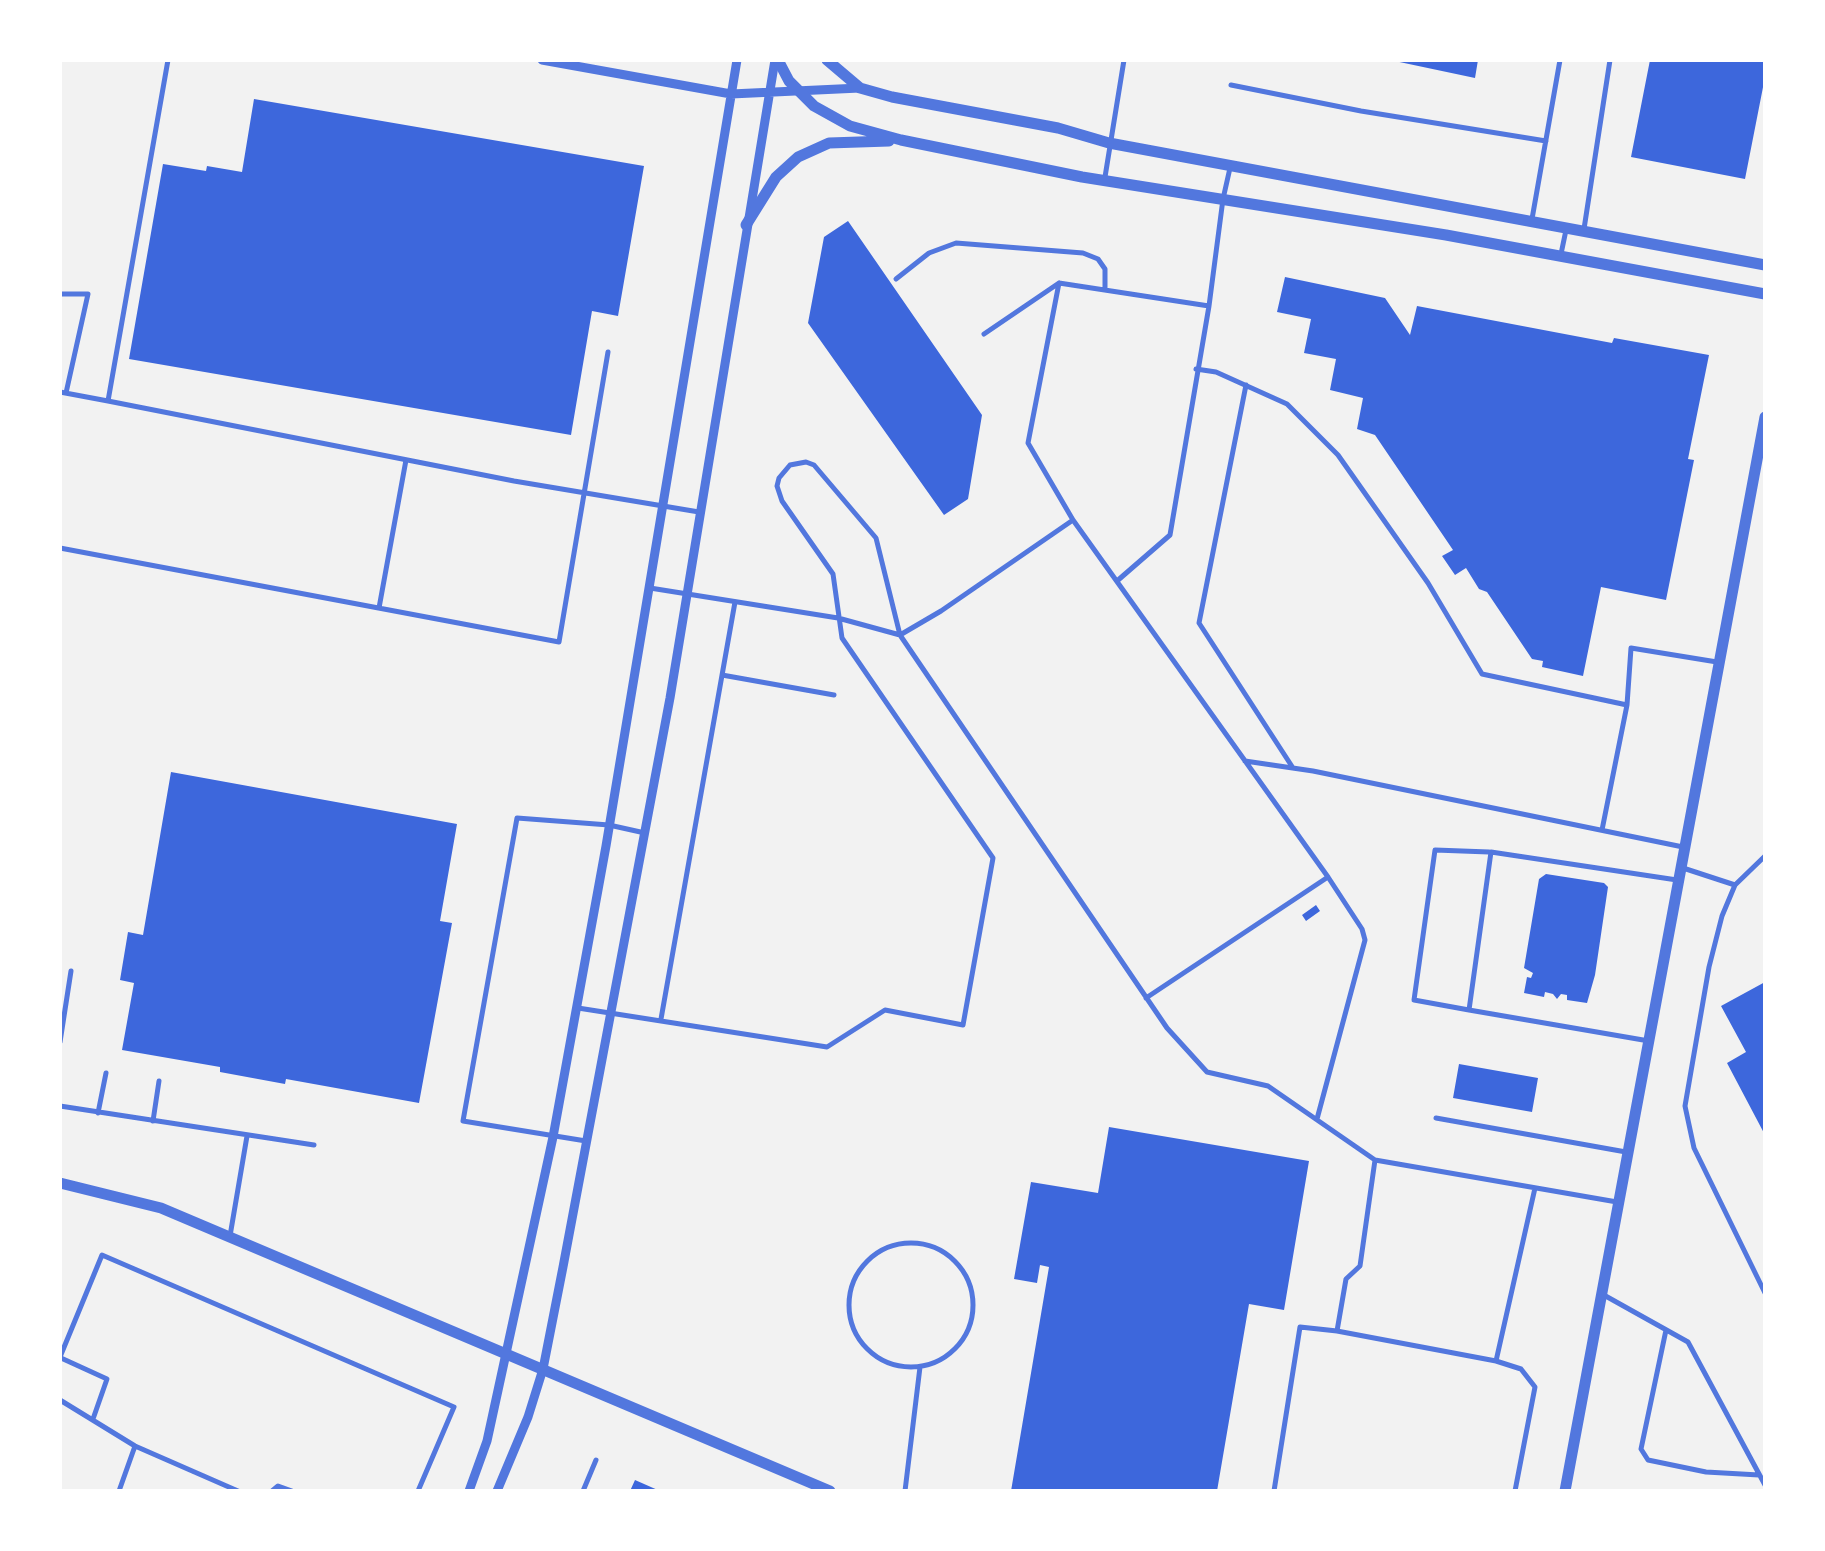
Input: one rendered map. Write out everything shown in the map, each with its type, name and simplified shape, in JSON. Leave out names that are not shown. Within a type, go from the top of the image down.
[{"type":"street","points":[[542,60],[731,94],[860,88],[1058,128],[1109,144],[1765,265]]},
{"type":"street","points":[[469,1491],[488,1441],[553,1137],[610,825],[737,60]]},
{"type":"street","points":[[776,60],[798,92],[814,106],[850,126],[901,140],[1105,180],[1765,294]]},
{"type":"street","points":[[497,1491],[543,1369],[702,513],[746,224],[776,60]]},
{"type":"street","points":[[827,60],[860,88]]},
{"type":"street","points":[[746,224],[776,177],[811,150],[829,143],[901,140]]},
{"type":"street","points":[[1564,1491],[1765,417]]},
{"type":"street","points":[[60,1184],[161,1208],[830,1491]]},
{"type":"lane","points":[[108,401],[168,60]]},
{"type":"lane","points":[[1105,180],[1124,60]]},
{"type":"lane","points":[[1532,222],[1560,60]]},
{"type":"lane","points":[[1583,232],[1610,60]]},
{"type":"lane","points":[[1231,85],[1546,141]]},
{"type":"lane","points":[[1117,580],[1170,535],[1231,165]]},
{"type":"lane","points":[[1560,256],[1566,228]]},
{"type":"lane","points":[[896,278],[928,253],[956,243],[1083,254],[1098,259],[1105,270],[1105,291]]},
{"type":"lane","points":[[984,334],[1059,283],[1209,306]]},
{"type":"lane","points":[[1059,283],[1028,443],[1073,520],[1362,929],[1365,940],[1317,1119]]},
{"type":"lane","points":[[60,294],[88,294],[63,393],[702,513]]},
{"type":"lane","points":[[60,548],[559,642],[608,352]]},
{"type":"lane","points":[[1196,369],[1216,372],[1287,404],[1338,455],[1428,583],[1482,674],[1627,704]]},
{"type":"lane","points":[[1246,385],[1198,623],[1293,768]]},
{"type":"lane","points":[[379,608],[406,460]]},
{"type":"lane","points":[[576,1008],[827,1047],[885,1010],[963,1025],[993,858],[842,638],[834,574],[779,494],[779,478],[790,465],[806,462],[820,470],[876,538],[900,634],[1167,1028],[1207,1072],[1268,1086],[1376,1160],[1620,1202]]},
{"type":"lane","points":[[647,587],[838,618],[900,634],[941,611],[1073,520]]},
{"type":"lane","points":[[661,1019],[734,602]]},
{"type":"lane","points":[[1602,830],[1627,704],[1631,648],[1720,662]]},
{"type":"lane","points":[[722,676],[834,695]]},
{"type":"lane","points":[[1245,761],[1686,847]]},
{"type":"lane","points":[[586,1141],[463,1120],[517,818],[610,825],[645,833]]},
{"type":"lane","points":[[1650,1042],[1414,1000],[1435,850],[1491,852],[1681,874],[1735,885]]},
{"type":"lane","points":[[1469,1010],[1491,852]]},
{"type":"lane","points":[[1765,856],[1735,885],[1722,916],[1684,1106],[1694,1148],[1765,1293]]},
{"type":"lane","points":[[1146,998],[1328,877]]},
{"type":"lane","points":[[60,1042],[72,971]]},
{"type":"lane","points":[[98,1114],[106,1073]]},
{"type":"lane","points":[[152,1121],[159,1081]]},
{"type":"lane","points":[[60,1106],[314,1146]]},
{"type":"lane","points":[[1436,1118],[1629,1152]]},
{"type":"lane","points":[[230,1236],[247,1136]]},
{"type":"lane","points":[[1337,1332],[1346,1279],[1360,1266],[1376,1160]]},
{"type":"lane","points":[[1496,1361],[1535,1187]]},
{"type":"lane","points":[[911,1243],[941,1251],[954,1260],[970,1286],[973,1301],[972,1316],[959,1344],[934,1363],[920,1367],[889,1364],[876,1356],[856,1332],[851,1318],[852,1287],[868,1260],[911,1243]]},
{"type":"lane","points":[[93,1418],[106,1380],[60,1357],[102,1255],[454,1407],[418,1491]]},
{"type":"lane","points":[[1602,1294],[1688,1342],[1765,1486]]},
{"type":"lane","points":[[1274,1491],[1300,1327],[1496,1361],[1521,1369],[1535,1387],[1514,1491]]},
{"type":"lane","points":[[1666,1330],[1641,1449],[1648,1460],[1706,1472],[1759,1475]]},
{"type":"lane","points":[[905,1491],[920,1367]]},
{"type":"lane","points":[[60,1400],[136,1446],[238,1491]]},
{"type":"lane","points":[[119,1491],[136,1446]]},
{"type":"lane","points":[[583,1491],[596,1460]]},
{"type":"lane","points":[[272,1491],[278,1486],[292,1491]]},
{"type":"building","points":[[1390,60],[1478,60],[1475,78]]},
{"type":"building","points":[[1650,60],[1765,60],[1745,179],[1631,157]]},
{"type":"building","points":[[254,99],[644,166],[618,316],[592,311],[571,435],[129,359],[163,164],[242,172]]},
{"type":"building","points":[[848,221],[982,415],[968,499],[944,515],[808,323],[824,237]]},
{"type":"building","points":[[1285,277],[1385,298],[1410,335],[1417,306],[1612,343],[1614,338],[1709,355],[1688,459],[1694,460],[1666,600],[1601,587],[1583,676],[1542,667],[1543,661],[1532,659],[1466,568],[1455,575],[1442,556],[1453,550],[1375,435],[1357,429],[1363,398],[1330,390],[1336,359],[1304,353],[1311,319],[1277,312]]},
{"type":"building","points":[[171,772],[457,824],[440,921],[452,923],[419,1103],[286,1079],[285,1084],[220,1072],[220,1067],[122,1050],[134,983],[120,980],[128,932],[143,935]]},
{"type":"building","points":[[1546,874],[1604,883],[1608,887],[1587,1003],[1567,1000],[1567,995],[1561,994],[1557,999],[1545,992],[1544,997],[1524,993],[1527,977],[1531,978],[1533,973],[1524,968],[1539,879]]},
{"type":"building","points":[[1316,905],[1320,911],[1306,921],[1302,915]]},
{"type":"building","points":[[1765,982],[1765,1135],[1727,1063],[1746,1052],[1721,1006]]},
{"type":"building","points":[[1459,1064],[1538,1078],[1532,1112],[1453,1098]]},
{"type":"building","points":[[1109,1127],[1309,1161],[1284,1310],[1249,1304],[1217,1491],[1011,1491],[1049,1267],[1040,1265],[1037,1283],[1014,1279],[1031,1182],[1098,1193]]},
{"type":"building","points":[[635,1480],[660,1491],[630,1491]]}]
